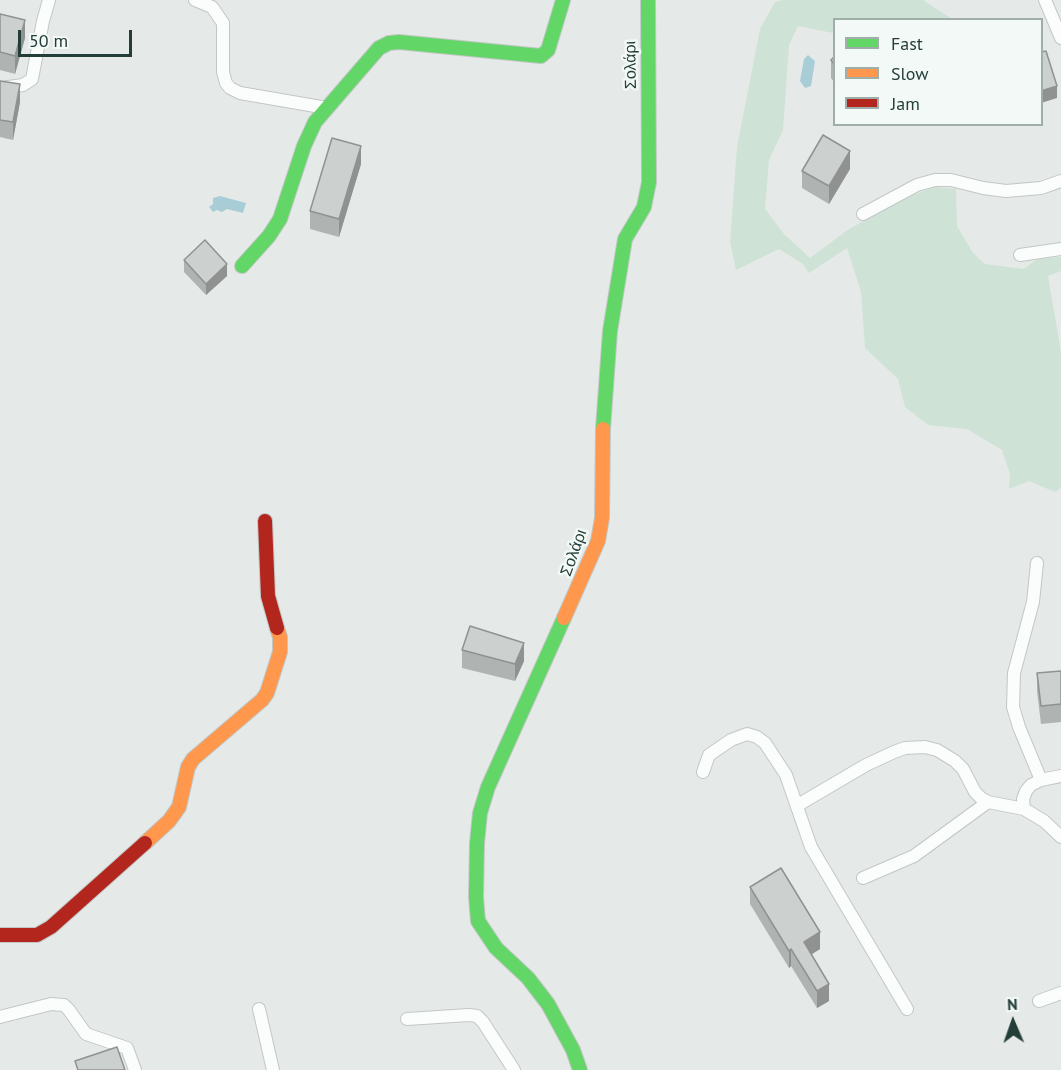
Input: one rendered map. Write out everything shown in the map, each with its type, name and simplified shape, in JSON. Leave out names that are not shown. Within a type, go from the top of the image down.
[{"type":"street","points":[[0,88],[26,84],[34,76],[43,21],[49,0]]},
{"type":"street","points":[[195,0],[212,8],[223,23],[223,72],[230,88],[240,93],[327,108]]},
{"type":"street","points":[[242,266],[269,236],[280,219],[309,132],[379,48],[388,43],[399,42],[541,56],[548,50],[562,0]]},
{"type":"street","name":"Σολάρι","points":[[579,1067],[548,1004],[528,978],[496,948],[478,921],[477,843],[480,813],[488,786],[598,541],[602,518],[604,385],[613,310],[625,239],[644,207],[650,182],[648,0]]},
{"type":"street","points":[[1045,0],[1061,38]]},
{"type":"street","points":[[863,214],[917,185],[935,180],[951,180],[1006,191],[1041,188],[1061,181]]},
{"type":"street","points":[[1020,255],[1061,249]]},
{"type":"street","points":[[0,935],[37,935],[51,927],[170,821],[179,807],[188,767],[193,759],[262,700],[267,693],[280,652],[279,636],[268,596],[265,521]]},
{"type":"street","points":[[1037,563],[1033,602],[1014,673],[1013,707],[1041,780]]},
{"type":"street","points":[[703,772],[709,755],[721,745],[742,735],[757,737],[765,743],[786,775],[811,847],[907,1009]]},
{"type":"street","points":[[798,805],[866,765],[894,752],[915,747],[937,750],[947,755],[963,770],[975,792],[988,802],[1024,809],[1044,821],[1061,837]]},
{"type":"street","points":[[1024,809],[1026,791],[1041,780],[1061,776]]},
{"type":"street","points":[[863,878],[914,856],[988,802]]},
{"type":"street","points":[[1039,1001],[1061,993]]},
{"type":"street","points":[[0,1017],[51,1004],[64,1005],[86,1034],[127,1048],[135,1070]]},
{"type":"street","points":[[259,1009],[273,1070]]},
{"type":"street","points":[[407,1019],[477,1016],[514,1070]]},
{"type":"street","points":[[565,1070],[579,1067]]},
{"type":"green space","points":[[783,0],[923,0],[950,18],[833,18],[833,33],[798,26],[789,45],[783,130],[769,160],[765,209],[784,234],[810,258],[849,229],[906,198],[934,187],[956,189],[957,226],[973,253],[985,264],[1024,269],[1037,259],[1061,257],[1061,271],[1048,276],[1061,352],[1061,488],[1055,492],[1029,481],[1009,489],[1010,474],[1002,450],[967,429],[928,425],[905,407],[898,379],[865,348],[861,292],[847,248],[809,273],[803,264],[779,249],[736,270],[730,242],[737,147],[760,29],[775,2]]},
{"type":"water","points":[[808,55],[815,61],[811,86],[805,88],[800,81],[804,59]]},
{"type":"water","points":[[220,196],[246,203],[243,213],[227,209],[222,212],[217,210],[213,212],[209,207],[213,204],[213,198]]},
{"type":"building","points":[[0,14],[25,20],[15,56],[0,52]]},
{"type":"building","points":[[1046,51],[1057,86],[1043,90],[1043,52]]},
{"type":"building","points":[[0,81],[20,84],[13,122],[0,120]]},
{"type":"building","points":[[823,135],[850,151],[829,186],[802,171]]},
{"type":"building","points":[[332,138],[361,146],[339,219],[310,211]]},
{"type":"building","points":[[205,240],[227,264],[206,284],[184,260]]},
{"type":"building","points":[[470,626],[524,643],[515,664],[462,650]]},
{"type":"building","points":[[1061,671],[1061,704],[1041,706],[1037,673]]},
{"type":"building","points":[[781,868],[820,932],[804,942],[829,984],[817,991],[791,949],[789,951],[750,887]]},
{"type":"building","points":[[117,1047],[125,1070],[78,1070],[75,1061]]},
{"type":"traffic: fast","points":[[242,266],[269,236],[280,219],[304,146],[315,122],[379,48],[389,43],[399,42],[541,56],[548,50],[563,0]]},
{"type":"traffic: fast","points":[[603,429],[610,331],[625,239],[644,207],[649,182],[648,0]]},
{"type":"traffic: fast","points":[[564,618],[488,787],[480,813],[476,897],[478,921],[496,948],[528,978],[548,1004],[573,1050],[580,1070]]},
{"type":"traffic: slow","points":[[564,618],[598,541],[602,518],[603,429]]},
{"type":"traffic: slow","points":[[145,843],[169,821],[179,807],[188,767],[193,759],[262,700],[267,693],[280,652],[280,637],[277,628]]},
{"type":"traffic: jam","points":[[265,521],[268,596],[277,628]]},
{"type":"traffic: jam","points":[[0,935],[37,935],[51,927],[145,843]]}]
